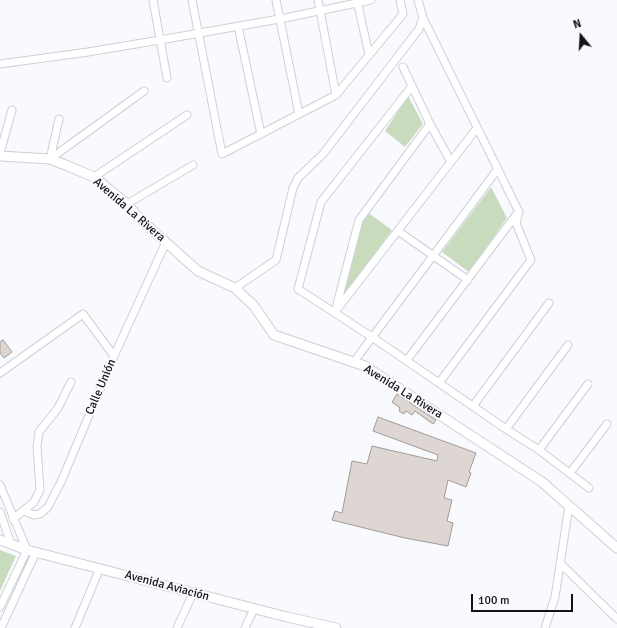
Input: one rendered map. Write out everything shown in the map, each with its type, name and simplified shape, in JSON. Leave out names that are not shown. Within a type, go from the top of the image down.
[{"type":"street","points":[[153,0],[167,78]]},
{"type":"street","points":[[192,0],[222,154],[336,95],[403,14],[400,0]]},
{"type":"street","points":[[276,0],[299,114]]},
{"type":"street","points":[[318,0],[336,95]]},
{"type":"street","points":[[0,64],[160,40],[371,0]]},
{"type":"street","points":[[418,0],[423,18],[519,212],[516,224],[531,260],[439,383]]},
{"type":"street","points":[[357,2],[369,56]]},
{"type":"street","points":[[235,288],[276,260],[293,188],[298,178],[323,154],[419,29],[423,18]]},
{"type":"street","points":[[238,26],[261,134]]},
{"type":"street","points":[[403,67],[430,124],[451,162]]},
{"type":"street","points":[[412,86],[321,202],[298,289],[407,360],[506,429],[539,450],[589,488]]},
{"type":"street","points":[[50,160],[144,90]]},
{"type":"street","points":[[0,153],[12,110]]},
{"type":"street","points":[[94,177],[187,115]]},
{"type":"street","points":[[50,160],[60,118]]},
{"type":"street","points":[[335,312],[359,220],[430,124]]},
{"type":"street","points":[[335,312],[477,128]]},
{"type":"street","name":"Avenida La Rivera","points":[[0,156],[50,160],[94,177],[127,204],[140,219],[198,271],[235,288],[254,306],[274,335],[365,366],[542,482],[617,548]]},
{"type":"street","points":[[127,204],[193,165]]},
{"type":"street","points":[[353,363],[497,170]]},
{"type":"street","points":[[407,360],[519,212]]},
{"type":"street","points":[[398,232],[468,280]]},
{"type":"street","name":"Calle Unión","points":[[24,511],[34,515],[40,514],[48,507],[62,482],[114,356],[166,242]]},
{"type":"street","points":[[473,406],[549,303]]},
{"type":"street","points":[[0,373],[83,314],[114,356]]},
{"type":"street","points":[[506,429],[568,346]]},
{"type":"street","points":[[13,519],[34,502],[40,490],[37,446],[39,432],[58,408],[71,382]]},
{"type":"street","points":[[539,450],[588,384]]},
{"type":"street","points":[[570,473],[606,424]]},
{"type":"street","points":[[0,485],[13,519],[31,551]]},
{"type":"street","points":[[545,628],[555,596],[569,506]]},
{"type":"street","points":[[0,512],[11,544]]},
{"type":"street","name":"Avenida Aviación","points":[[0,540],[31,551],[318,626],[336,628]]},
{"type":"street","points":[[0,607],[31,551]]},
{"type":"street","points":[[1,628],[31,551]]},
{"type":"street","points":[[560,564],[617,619]]},
{"type":"street","points":[[75,628],[100,568]]},
{"type":"street","points":[[177,628],[193,593]]},
{"type":"street","points":[[245,628],[254,609]]},
{"type":"green space","points":[[408,96],[423,124],[405,147],[385,131]]},
{"type":"green space","points":[[491,187],[507,218],[469,272],[442,252]]},
{"type":"green space","points":[[367,212],[392,230],[339,303],[361,219]]},
{"type":"green space","points":[[0,550],[16,556],[0,591]]},
{"type":"building","points":[[3,340],[12,352],[4,358],[0,353],[0,342]]},
{"type":"building","points":[[397,394],[436,420],[433,424],[415,411],[412,415],[406,411],[404,414],[399,411],[400,408],[392,402]]},
{"type":"building","points":[[378,417],[476,453],[469,472],[471,473],[466,487],[448,480],[444,498],[452,500],[447,521],[453,523],[448,546],[405,538],[332,520],[335,511],[342,513],[352,461],[367,464],[372,446],[437,461],[438,455],[373,431]]}]
